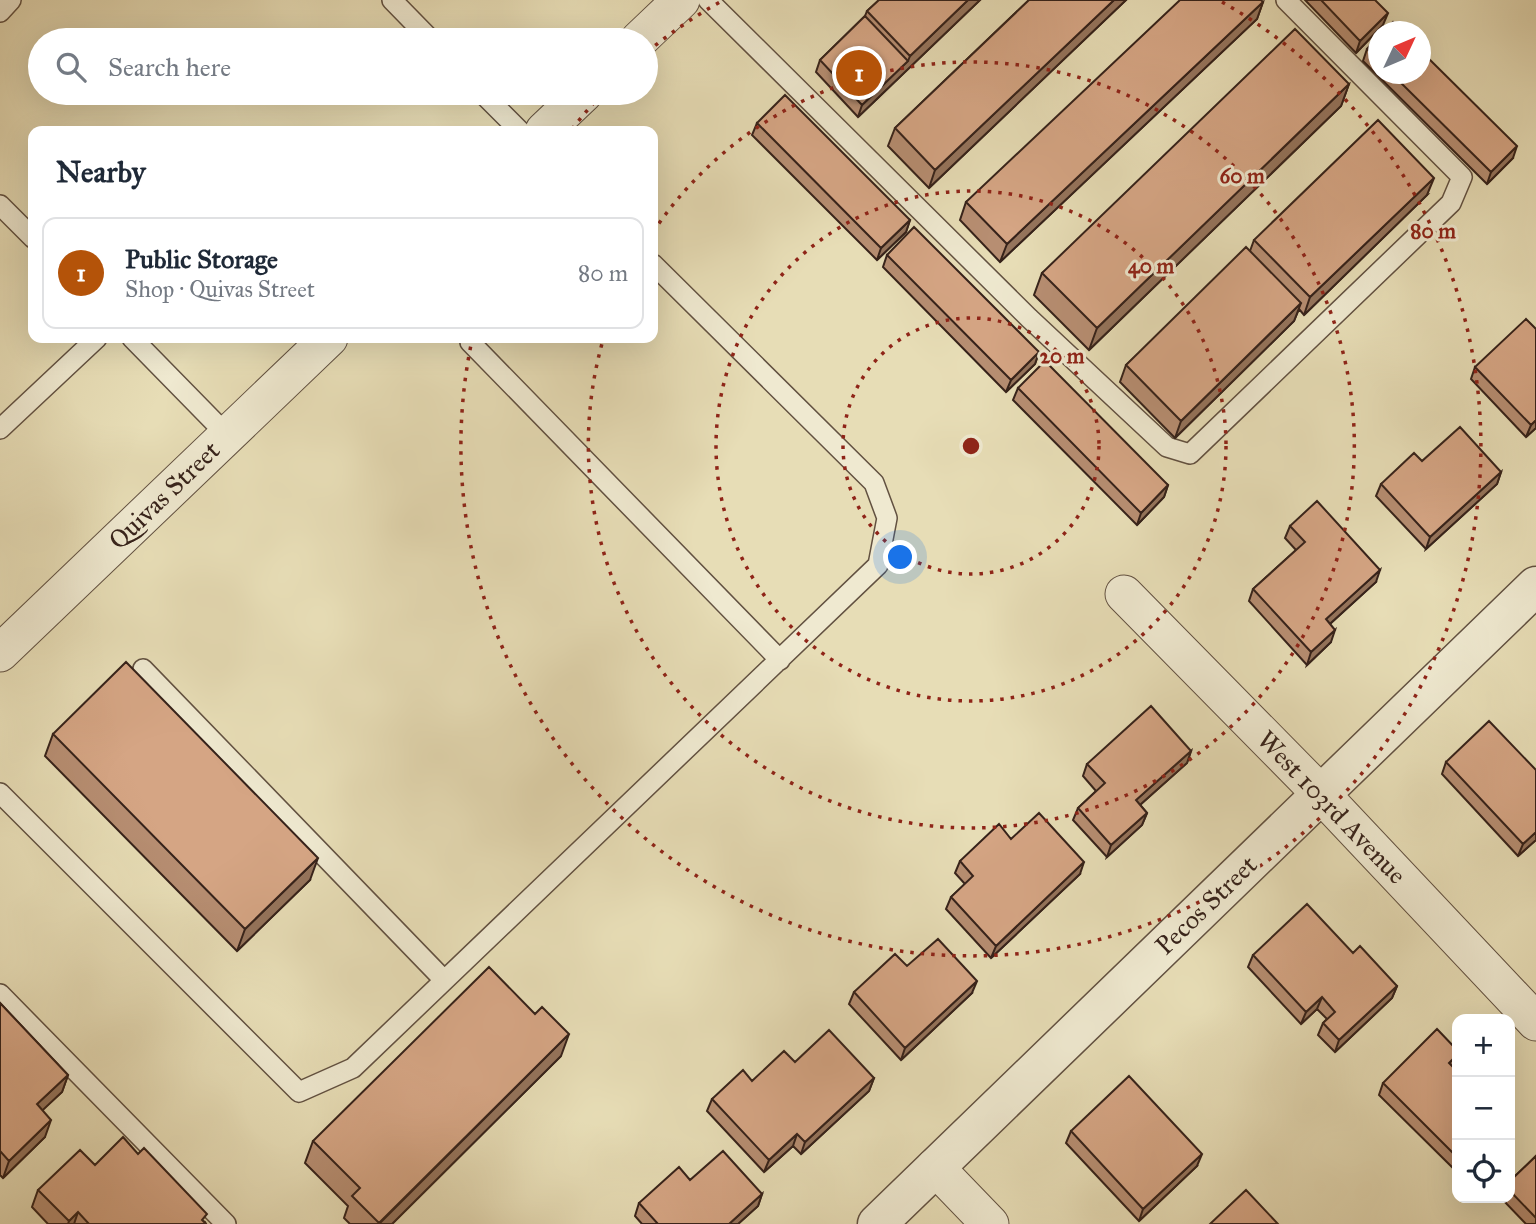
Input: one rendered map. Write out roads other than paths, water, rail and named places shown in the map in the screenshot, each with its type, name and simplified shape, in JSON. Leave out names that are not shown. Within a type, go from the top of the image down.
[{"type":"street","points":[[652,28],[681,0]]},
{"type":"street","points":[[549,126],[571,105]]},
{"type":"street","name":"Quivas Street","points":[[0,653],[324,343]]},
{"type":"street","name":"Pecos Street","points":[[877,1224],[1536,586]]},
{"type":"street","name":"West 103rd Avenue","points":[[1124,594],[1321,794],[1536,1023]]},
{"type":"street","points":[[936,1167],[990,1224]]},
{"type":"lane","points":[[0,12],[11,0]]},
{"type":"lane","points":[[392,0],[419,28]]},
{"type":"lane","points":[[708,0],[1029,318],[1167,447],[1190,454],[1451,202],[1462,177],[1286,0]]},
{"type":"lane","points":[[494,105],[515,126]]},
{"type":"lane","points":[[0,205],[28,233]]},
{"type":"lane","points":[[0,793],[299,1092],[353,1068],[878,565],[887,518],[874,483],[658,269]]},
{"type":"lane","points":[[0,429],[92,343]]},
{"type":"lane","points":[[137,343],[227,435]]},
{"type":"lane","points":[[471,343],[780,660]]},
{"type":"lane","points":[[144,669],[444,980]]},
{"type":"lane","points":[[0,994],[226,1224]]},
{"type":"place","name":"Public Storage","points":[[859,73]]}]
